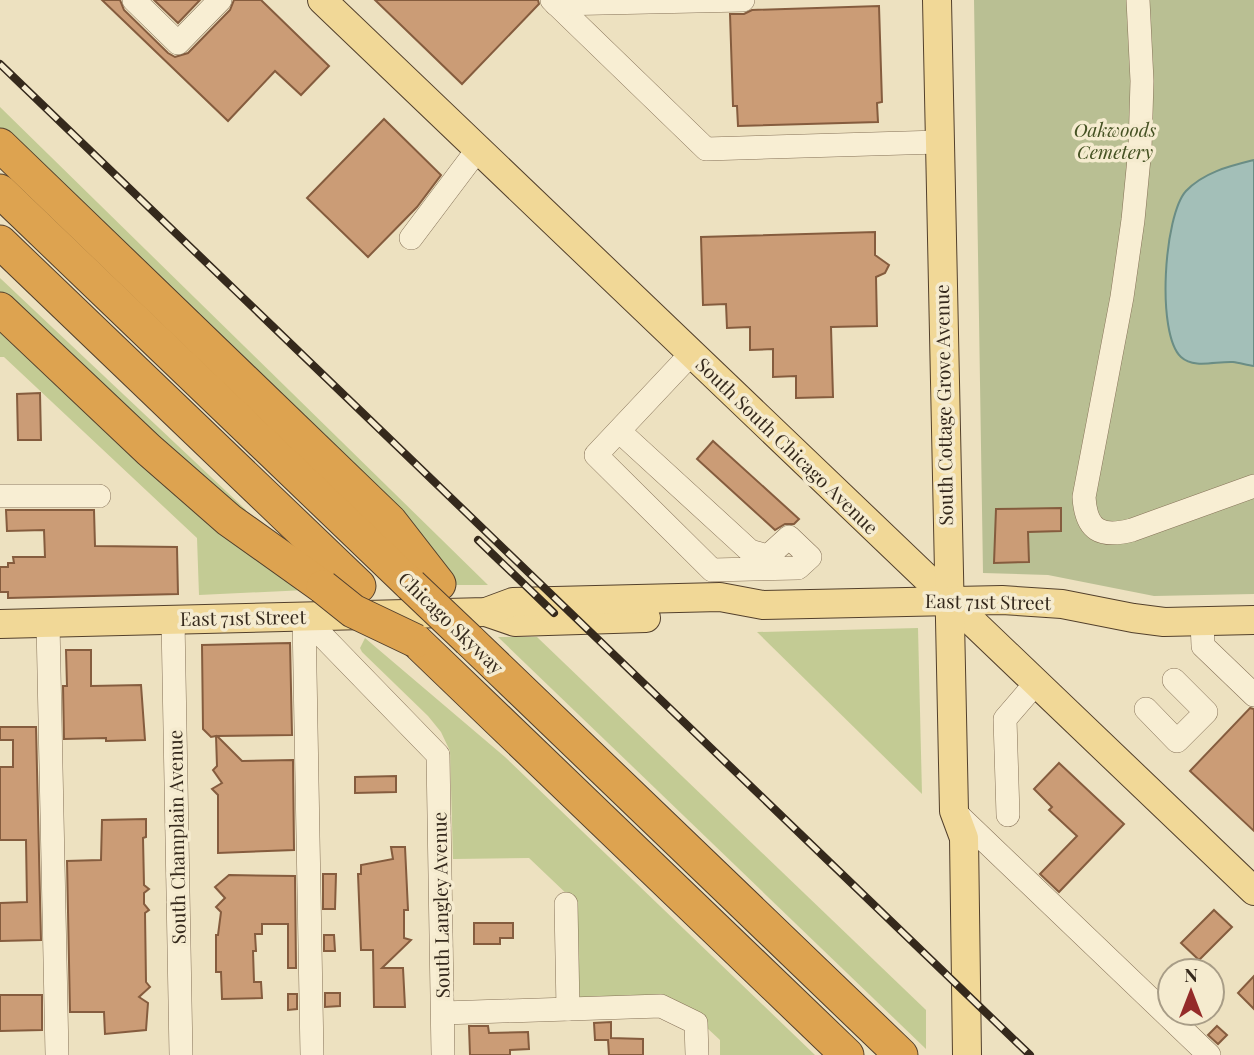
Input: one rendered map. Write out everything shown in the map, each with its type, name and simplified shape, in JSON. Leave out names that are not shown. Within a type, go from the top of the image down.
[{"type":"highway","points":[[0,145],[381,512],[425,584]]},
{"type":"highway","name":"Chicago Skyway","points":[[0,191],[425,584],[469,640],[901,1055]]},
{"type":"highway","name":"Chicago Skyway","points":[[0,242],[847,1055]]},
{"type":"highway","points":[[0,309],[149,450],[229,520],[354,611],[416,641]]},
{"type":"main road","name":"South South Chicago Avenue","points":[[322,0],[1254,891]]},
{"type":"main road","name":"South Cottage Grove Avenue","points":[[937,0],[948,600],[954,811],[964,838],[967,1055]]},
{"type":"main road","name":"East 71st Street","points":[[0,624],[486,612],[513,602],[720,597],[763,605],[948,600],[1040,601],[1164,622],[1254,620]]},
{"type":"main road","name":"South Cottage Grove Avenue","points":[[948,1055],[944,838],[954,811]]},
{"type":"street","points":[[134,0],[178,43],[220,0]]},
{"type":"street","points":[[554,2],[743,0]]},
{"type":"street","points":[[1138,0],[1142,81],[1140,148],[1133,220],[1122,297],[1084,497],[1085,511],[1092,524],[1102,532],[1114,535],[1254,486]]},
{"type":"street","points":[[554,2],[705,149],[939,142]]},
{"type":"street","points":[[411,238],[478,149]]},
{"type":"street","points":[[619,430],[750,551],[768,556],[789,537],[810,557],[798,568],[712,570],[596,455],[619,430],[691,354]]},
{"type":"street","points":[[0,496],[99,496]]},
{"type":"street","points":[[304,617],[312,1055]]},
{"type":"street","name":"South Langley Avenue","points":[[304,617],[438,755],[443,1055]]},
{"type":"street","name":"South Champlain Avenue","points":[[173,620],[181,1055]]},
{"type":"street","points":[[1202,621],[1203,646],[1254,695]]},
{"type":"street","points":[[48,623],[57,1055]]},
{"type":"street","points":[[1146,709],[1177,741],[1206,712],[1174,680]]},
{"type":"street","points":[[1008,816],[1005,719],[1036,683]]},
{"type":"street","points":[[954,811],[1209,1055]]},
{"type":"street","points":[[566,904],[568,1009]]},
{"type":"street","points":[[443,1013],[661,1006],[696,1023],[696,1055]]},
{"type":"green space","name":"Oakwoods Cemetery","points":[[974,0],[1254,0],[1254,594],[1154,596],[1048,575],[983,573]]},
{"type":"green space","points":[[0,107],[488,585],[452,585],[300,418],[0,128]]},
{"type":"green space","points":[[0,278],[246,510],[239,518],[0,295]]},
{"type":"green space","points":[[0,321],[306,590],[199,595],[197,538],[4,357],[0,357]]},
{"type":"green space","points":[[918,628],[922,794],[757,632]]},
{"type":"green space","points":[[498,637],[537,637],[926,1010],[926,1049]]},
{"type":"green space","points":[[365,638],[505,757],[815,1055],[720,1055],[720,1040],[678,1001],[574,1003],[570,897],[529,858],[453,859],[450,751],[441,732],[428,716],[362,652],[360,648]]},
{"type":"water","points":[[1254,160],[1254,366],[1233,362],[1192,363],[1181,357],[1173,344],[1168,325],[1168,248],[1178,204],[1186,191],[1201,179]]},
{"type":"building","points":[[102,0],[120,0],[124,10],[175,57],[188,53],[230,10],[234,0],[261,0],[329,66],[301,95],[275,71],[228,121]]},
{"type":"building","points":[[154,0],[200,0],[178,23]]},
{"type":"building","points":[[375,0],[538,0],[539,4],[462,84]]},
{"type":"building","points":[[879,6],[882,102],[877,103],[878,122],[738,126],[737,106],[733,106],[730,14],[744,14],[752,10]]},
{"type":"building","points":[[384,119],[441,175],[417,207],[368,257],[307,198]]},
{"type":"building","points":[[875,232],[875,255],[889,265],[885,273],[876,277],[877,326],[831,327],[833,397],[796,398],[796,376],[773,377],[773,349],[750,350],[750,327],[727,328],[726,304],[703,305],[701,237]]},
{"type":"building","points":[[40,393],[41,440],[18,440],[17,394]]},
{"type":"building","points":[[713,441],[799,519],[794,524],[785,524],[775,530],[697,459]]},
{"type":"building","points":[[1061,508],[1061,531],[1028,532],[1029,562],[994,563],[996,509]]},
{"type":"building","points":[[6,510],[94,510],[95,546],[177,547],[178,594],[8,598],[8,592],[0,592],[0,567],[8,567],[8,563],[14,563],[13,557],[45,557],[44,530],[7,531]]},
{"type":"building","points":[[290,643],[292,735],[217,736],[242,761],[293,760],[294,850],[218,853],[218,795],[212,789],[222,783],[213,770],[217,766],[216,736],[211,737],[203,729],[202,645]]},
{"type":"building","points":[[66,650],[91,650],[91,686],[141,685],[145,740],[64,739],[63,686],[67,686]]},
{"type":"building","points":[[1250,708],[1254,709],[1254,831],[1190,771]]},
{"type":"building","points":[[0,727],[36,727],[41,940],[0,941],[0,903],[27,902],[26,840],[0,840],[0,767],[13,767],[13,740],[0,740]]},
{"type":"building","points":[[1059,763],[1124,824],[1059,892],[1040,874],[1077,836],[1049,810],[1052,807],[1034,789]]},
{"type":"building","points":[[396,776],[396,792],[355,793],[355,777]]},
{"type":"building","points":[[146,819],[146,837],[143,838],[144,885],[149,889],[144,893],[144,904],[149,910],[145,913],[146,982],[150,987],[139,997],[148,1003],[146,1030],[105,1034],[104,1012],[70,1012],[67,861],[101,860],[102,820]]},
{"type":"building","points":[[391,847],[405,847],[408,910],[404,910],[404,938],[411,940],[382,968],[403,968],[405,1007],[374,1007],[373,950],[361,950],[358,874],[361,874],[361,865],[393,859]]},
{"type":"building","points":[[323,874],[336,874],[335,909],[323,909]]},
{"type":"building","points":[[229,875],[295,876],[296,968],[288,968],[288,924],[262,924],[262,934],[255,934],[256,951],[253,951],[254,982],[261,982],[262,998],[222,999],[221,972],[216,972],[216,935],[221,912],[216,907],[225,898],[215,887]]},
{"type":"building","points":[[1214,910],[1232,927],[1202,957],[1196,957],[1181,943]]},
{"type":"building","points":[[474,923],[513,923],[513,938],[500,938],[500,944],[474,944]]},
{"type":"building","points":[[324,935],[334,935],[335,951],[324,951]]},
{"type":"building","points":[[1254,976],[1254,1009],[1238,993]]},
{"type":"building","points":[[325,993],[340,993],[340,1006],[325,1007]]},
{"type":"building","points":[[288,994],[297,994],[297,1009],[288,1010]]},
{"type":"building","points":[[0,995],[42,995],[42,1030],[0,1031]]},
{"type":"building","points":[[611,1022],[611,1038],[643,1039],[643,1055],[609,1055],[608,1040],[595,1040],[594,1023]]},
{"type":"building","points":[[469,1026],[488,1026],[489,1033],[528,1032],[529,1049],[510,1050],[510,1055],[470,1055]]},
{"type":"building","points":[[1218,1027],[1227,1035],[1218,1044],[1208,1035]]},
{"type":"railway","points":[[0,64],[1030,1055]]},
{"type":"railway","points":[[478,540],[554,613]]}]
